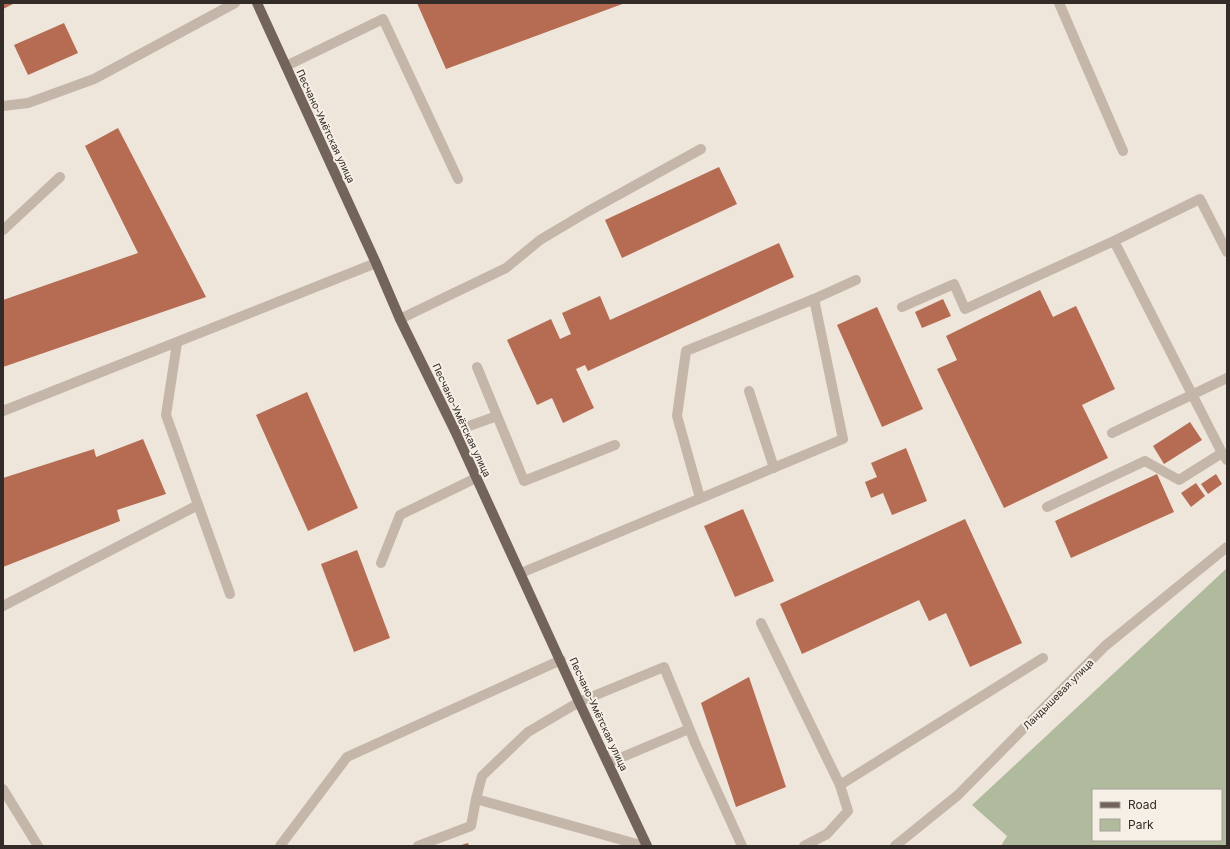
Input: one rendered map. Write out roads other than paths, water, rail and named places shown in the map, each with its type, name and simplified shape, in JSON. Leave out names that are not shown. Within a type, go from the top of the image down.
[{"type":"main road","name":"Песчано-Умётская улица","points":[[257,3],[376,263],[400,319],[455,431],[579,702],[647,846]]},
{"type":"lane","points":[[3,106],[28,103],[94,79],[235,3]]},
{"type":"lane","points":[[1059,3],[1123,151]]},
{"type":"lane","points":[[286,66],[382,19],[458,179]]},
{"type":"lane","points":[[400,319],[506,268],[540,240],[587,212],[701,149]]},
{"type":"lane","points":[[3,230],[60,177]]},
{"type":"lane","points":[[902,307],[954,284],[965,309],[1114,241],[1200,199],[1227,252]]},
{"type":"lane","points":[[1047,507],[1146,461],[1179,480],[1225,457],[1114,241]]},
{"type":"lane","points":[[3,411],[376,263]]},
{"type":"lane","points":[[700,498],[677,416],[686,351],[814,299],[856,280]]},
{"type":"lane","points":[[521,573],[843,439],[814,299]]},
{"type":"lane","points":[[177,343],[166,415],[230,594]]},
{"type":"lane","points":[[477,367],[524,481],[615,445]]},
{"type":"lane","points":[[1112,433],[1193,396],[1227,378]]},
{"type":"lane","points":[[749,391],[774,468]]},
{"type":"lane","points":[[455,431],[497,416]]},
{"type":"lane","points":[[381,563],[400,515],[476,478]]},
{"type":"lane","points":[[3,606],[198,505]]},
{"type":"lane","name":"Ландышевая улица","points":[[895,846],[958,795],[1105,646],[1227,548]]},
{"type":"lane","points":[[762,623],[840,785],[848,811],[827,834],[804,846]]},
{"type":"lane","points":[[840,785],[1044,658]]},
{"type":"lane","points":[[280,846],[347,757],[561,660]]},
{"type":"lane","points":[[418,846],[471,826],[482,776],[528,732],[579,702],[664,668],[689,729],[742,846]]},
{"type":"lane","points":[[608,763],[689,729]]},
{"type":"lane","points":[[3,789],[38,846]]},
{"type":"lane","points":[[476,799],[644,846]]}]
